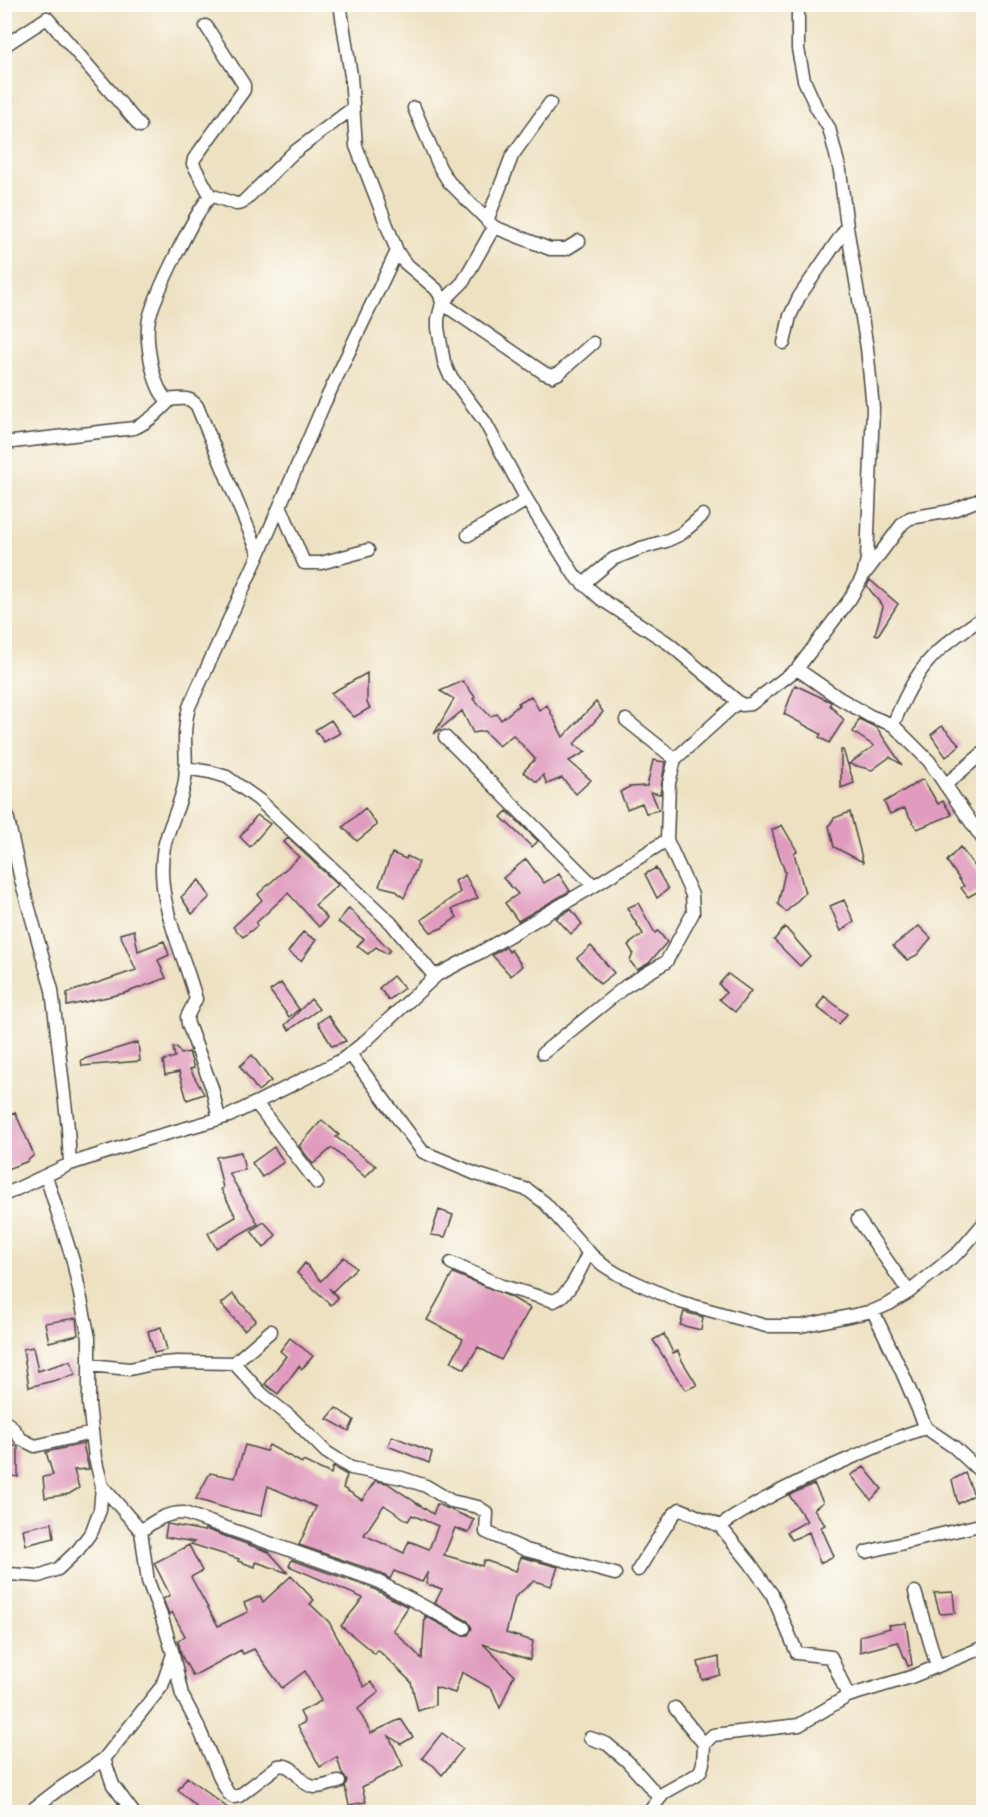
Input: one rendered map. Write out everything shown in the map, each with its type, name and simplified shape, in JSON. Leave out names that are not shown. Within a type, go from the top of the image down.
[{"type":"street","points":[[340,4],[351,76],[356,146],[397,251],[404,262],[440,295],[442,303],[438,328],[444,362],[449,374],[485,422],[527,500],[565,561],[583,584],[601,599],[668,643],[742,705],[751,704],[797,669],[903,524],[910,518],[951,511],[984,498]]},
{"type":"street","points":[[798,4],[798,49],[804,80],[816,107],[829,128],[840,171],[867,348],[873,408],[867,559],[863,576]]},
{"type":"street","points":[[4,46],[47,18],[140,126]]},
{"type":"street","points":[[206,26],[243,81],[244,90],[194,159],[193,164],[211,197]]},
{"type":"street","points":[[442,303],[463,282],[491,224],[512,156],[550,103]]},
{"type":"street","points":[[259,554],[197,406],[193,400],[188,398],[166,399],[160,390],[151,357],[148,334],[150,319],[154,304],[205,202],[211,197],[217,197],[236,204],[242,203],[293,153],[353,108]]},
{"type":"street","points":[[414,108],[440,168],[449,182],[491,224],[550,249],[566,249],[579,242]]},
{"type":"street","points":[[784,343],[790,316],[799,297],[847,227]]},
{"type":"street","points":[[219,1119],[212,1088],[188,1024],[187,1017],[196,999],[177,945],[165,897],[163,861],[165,846],[185,781],[183,741],[185,722],[189,707],[344,361],[397,251]]},
{"type":"street","points":[[442,303],[544,373],[552,376],[559,373],[593,342]]},
{"type":"street","points":[[4,443],[134,428],[158,414],[170,400]]},
{"type":"street","points":[[468,534],[527,500]]},
{"type":"street","points":[[280,505],[304,563],[321,563],[368,550]]},
{"type":"street","points":[[583,584],[613,560],[681,534],[703,515]]},
{"type":"street","points":[[893,725],[905,695],[924,665],[945,644],[984,617]]},
{"type":"street","points":[[797,669],[839,698],[870,716],[893,725],[929,761],[984,841]]},
{"type":"street","points":[[543,1053],[626,986],[666,962],[693,912],[692,895],[668,840],[669,783],[675,759],[738,702]]},
{"type":"street","points":[[626,720],[675,759]]},
{"type":"street","points":[[445,737],[594,886]]},
{"type":"street","points":[[945,785],[984,752]]},
{"type":"street","points":[[185,768],[227,777],[259,800],[391,923],[431,972],[437,975]]},
{"type":"street","points":[[4,801],[21,880],[52,990],[67,1116],[70,1164]]},
{"type":"street","points":[[4,1195],[70,1164],[219,1119],[256,1103],[350,1054],[437,975],[594,886],[668,840]]},
{"type":"street","points":[[350,1054],[423,1152],[476,1174],[528,1190],[544,1203],[589,1252],[619,1275],[680,1302],[766,1326],[801,1326],[873,1311],[909,1292],[960,1251],[984,1223]]},
{"type":"street","points":[[256,1103],[317,1183]]},
{"type":"street","points":[[9,1574],[39,1576],[58,1569],[92,1531],[100,1510],[102,1486],[95,1458],[89,1404],[88,1338],[73,1261],[46,1176]]},
{"type":"street","points":[[858,1220],[909,1292]]},
{"type":"street","points":[[451,1263],[502,1286],[554,1301],[562,1298],[569,1289],[589,1252]]},
{"type":"street","points":[[873,1311],[926,1428],[954,1447],[984,1475]]},
{"type":"street","points":[[89,1365],[130,1369],[177,1362],[234,1363],[271,1331]]},
{"type":"street","points":[[234,1363],[262,1394],[293,1419],[326,1452],[351,1468],[402,1478],[426,1486],[451,1501],[478,1507],[487,1513],[486,1532],[494,1536],[526,1550],[615,1574]]},
{"type":"street","points":[[4,1421],[21,1439],[35,1446],[92,1433]]},
{"type":"street","points":[[720,1526],[752,1505],[802,1478],[897,1436],[926,1428]]},
{"type":"street","points":[[102,1486],[141,1531],[148,1581],[173,1654],[182,1695],[228,1793],[233,1797],[239,1796],[278,1766],[284,1765],[314,1787],[339,1782]]},
{"type":"street","points":[[638,1570],[672,1515],[680,1509],[720,1526],[771,1594],[797,1653],[831,1657],[848,1696]]},
{"type":"street","points":[[141,1531],[170,1513],[184,1513],[375,1580],[464,1628]]},
{"type":"street","points":[[866,1552],[984,1524]]},
{"type":"street","points":[[915,1592],[937,1666]]},
{"type":"street","points":[[649,1812],[659,1797],[701,1770],[704,1763],[704,1744],[708,1738],[719,1734],[799,1725],[848,1696],[911,1677],[984,1647]]},
{"type":"street","points":[[29,1812],[104,1759],[162,1686],[173,1654]]},
{"type":"street","points":[[675,1708],[704,1744]]},
{"type":"street","points":[[590,1738],[607,1744],[627,1761],[659,1797]]},
{"type":"street","points":[[104,1759],[113,1785],[133,1812]]},
{"type":"building","points":[[870,580],[898,604],[878,635],[875,634],[883,607],[867,586]]},
{"type":"building","points":[[367,673],[367,703],[370,708],[354,717],[331,693]]},
{"type":"building","points":[[463,681],[475,697],[473,699],[490,716],[497,714],[501,720],[519,705],[518,703],[531,696],[539,710],[547,705],[563,737],[596,702],[603,712],[574,744],[586,752],[569,761],[591,780],[576,794],[562,778],[547,784],[543,775],[537,782],[523,772],[535,759],[513,735],[499,746],[484,731],[473,733],[462,711],[434,734],[454,699],[440,691]]},
{"type":"building","points":[[795,685],[831,702],[830,705],[844,720],[829,743],[819,737],[821,734],[784,714]]},
{"type":"building","points":[[859,719],[877,728],[902,765],[890,757],[872,770],[849,764],[874,746],[853,732]]},
{"type":"building","points":[[331,720],[340,733],[324,742],[315,730]]},
{"type":"building","points":[[942,726],[960,745],[946,757],[931,735]]},
{"type":"building","points":[[841,750],[843,750],[854,783],[841,788]]},
{"type":"building","points":[[653,760],[665,762],[660,794],[651,792],[659,810],[646,813],[642,803],[627,809],[620,792],[629,787],[647,786]]},
{"type":"building","points":[[923,779],[938,804],[943,801],[952,815],[917,829],[904,808],[890,814],[884,802]]},
{"type":"building","points":[[365,808],[377,825],[357,841],[343,827]]},
{"type":"building","points":[[507,811],[538,841],[532,847],[501,817]]},
{"type":"building","points":[[850,812],[863,862],[834,847],[829,826],[834,818]]},
{"type":"building","points":[[257,815],[270,824],[250,847],[240,837]]},
{"type":"building","points":[[782,825],[797,851],[794,853],[805,893],[786,912],[778,904],[785,872],[772,830]]},
{"type":"building","points":[[288,838],[338,885],[315,905],[327,918],[319,927],[288,893],[256,923],[257,926],[243,937],[233,927],[262,900],[258,894],[299,857],[284,842]]},
{"type":"building","points":[[960,847],[984,878],[984,888],[968,897],[961,888],[964,886],[947,861]]},
{"type":"building","points":[[392,853],[406,859],[407,856],[419,862],[404,898],[395,890],[379,886]]},
{"type":"building","points":[[526,859],[544,883],[559,874],[570,891],[518,921],[505,903],[518,894],[503,878]]},
{"type":"building","points":[[656,868],[668,889],[657,898],[645,874]]},
{"type":"building","points":[[465,875],[478,898],[452,909],[457,917],[442,928],[431,932],[421,920],[460,892],[455,881]]},
{"type":"building","points":[[199,880],[210,897],[192,914],[181,897]]},
{"type":"building","points":[[844,900],[854,922],[841,931],[830,906]]},
{"type":"building","points":[[638,903],[655,933],[658,931],[667,942],[649,963],[637,970],[630,961],[633,953],[628,945],[643,934],[627,908]]},
{"type":"building","points":[[349,908],[390,950],[387,954],[376,947],[368,954],[357,946],[364,939],[338,922]]},
{"type":"building","points":[[571,909],[582,924],[571,934],[556,918]]},
{"type":"building","points":[[919,926],[931,938],[917,955],[907,960],[893,946]]},
{"type":"building","points":[[785,927],[810,956],[800,966],[774,940]]},
{"type":"building","points":[[134,930],[138,951],[164,941],[169,955],[158,960],[166,978],[125,993],[67,1006],[67,993],[136,970],[120,934]]},
{"type":"building","points":[[303,932],[316,940],[301,961],[288,952]]},
{"type":"building","points":[[591,946],[614,973],[600,984],[577,958]]},
{"type":"building","points":[[506,947],[509,952],[511,950],[522,966],[511,976],[492,955]]},
{"type":"building","points":[[728,974],[751,991],[735,1012],[719,999],[726,993],[719,984]]},
{"type":"building","points":[[393,976],[404,988],[389,1000],[379,988]]},
{"type":"building","points":[[281,983],[299,1009],[289,1017],[270,991]]},
{"type":"building","points":[[824,996],[847,1014],[839,1024],[817,1007]]},
{"type":"building","points":[[311,999],[319,1009],[289,1030],[285,1025]]},
{"type":"building","points":[[328,1015],[346,1041],[332,1046],[318,1023]]},
{"type":"building","points":[[138,1042],[140,1061],[82,1066],[81,1060]]},
{"type":"building","points":[[177,1047],[181,1054],[189,1052],[194,1068],[190,1069],[204,1094],[187,1100],[179,1072],[165,1075],[163,1061],[175,1057],[173,1048]]},
{"type":"building","points":[[252,1055],[271,1081],[258,1091],[240,1066]]},
{"type":"building","points":[[15,1112],[34,1155],[26,1162],[4,1170],[4,1120]]},
{"type":"building","points":[[322,1120],[339,1135],[336,1137],[376,1166],[365,1177],[332,1148],[313,1164],[299,1146]]},
{"type":"building","points":[[274,1147],[284,1162],[262,1177],[252,1163]]},
{"type":"building","points":[[241,1152],[245,1170],[229,1173],[258,1224],[216,1248],[208,1233],[236,1217],[221,1189],[223,1188],[216,1157]]},
{"type":"building","points":[[439,1210],[453,1215],[445,1237],[431,1235]]},
{"type":"building","points":[[264,1222],[276,1235],[264,1248],[251,1231]]},
{"type":"building","points":[[344,1257],[356,1268],[332,1292],[338,1298],[331,1305],[297,1273],[305,1263],[321,1281]]},
{"type":"building","points":[[453,1273],[511,1297],[530,1308],[501,1360],[478,1347],[465,1369],[451,1362],[463,1339],[427,1320]]},
{"type":"building","points":[[233,1294],[256,1320],[244,1330],[221,1304]]},
{"type":"building","points":[[684,1312],[703,1317],[701,1330],[680,1325]]},
{"type":"building","points":[[76,1318],[78,1335],[49,1342],[45,1323]]},
{"type":"building","points":[[161,1327],[167,1350],[154,1353],[148,1331]]},
{"type":"building","points":[[664,1334],[673,1353],[678,1351],[697,1385],[686,1390],[673,1372],[653,1340]]},
{"type":"building","points":[[290,1338],[313,1356],[302,1369],[299,1366],[278,1394],[265,1384],[286,1356],[280,1351]]},
{"type":"building","points":[[33,1347],[38,1371],[70,1361],[76,1375],[29,1387],[23,1349]]},
{"type":"building","points":[[336,1408],[354,1420],[349,1431],[327,1419]]},
{"type":"building","points":[[392,1436],[432,1452],[429,1463],[388,1446]]},
{"type":"building","points":[[4,1443],[18,1447],[18,1477],[4,1474]]},
{"type":"building","points":[[83,1444],[89,1469],[74,1470],[79,1488],[69,1494],[45,1498],[43,1477],[53,1475],[46,1452]]},
{"type":"building","points":[[245,1445],[266,1451],[269,1445],[302,1463],[303,1461],[331,1474],[333,1467],[347,1475],[343,1488],[362,1500],[375,1481],[387,1483],[433,1514],[437,1504],[474,1520],[469,1533],[455,1528],[444,1555],[482,1566],[484,1560],[516,1571],[521,1557],[558,1567],[551,1586],[534,1581],[515,1597],[506,1633],[533,1641],[530,1660],[483,1644],[514,1675],[500,1708],[492,1689],[462,1672],[455,1693],[435,1687],[435,1705],[418,1711],[411,1682],[378,1650],[375,1654],[341,1626],[363,1598],[289,1566],[292,1560],[372,1588],[408,1607],[393,1630],[422,1659],[425,1616],[461,1635],[468,1635],[472,1628],[468,1621],[435,1603],[442,1589],[427,1584],[428,1572],[422,1582],[394,1571],[390,1579],[378,1572],[299,1545],[316,1507],[268,1486],[261,1516],[196,1499],[210,1473],[235,1478]],"holes":[[[384,1505],[408,1521],[412,1515],[438,1526],[429,1549],[409,1541],[404,1553],[364,1535]]]},
{"type":"building","points":[[864,1467],[882,1489],[871,1500],[851,1475]]},
{"type":"building","points":[[965,1473],[974,1495],[958,1504],[952,1480]]},
{"type":"building","points":[[814,1484],[823,1502],[814,1509],[825,1525],[821,1527],[834,1556],[820,1563],[809,1532],[792,1540],[787,1532],[807,1521],[789,1495]]},
{"type":"building","points":[[52,1523],[54,1538],[26,1545],[23,1529]]},
{"type":"building","points":[[167,1524],[204,1531],[205,1529],[269,1552],[288,1573],[256,1562],[255,1567],[238,1561],[239,1559],[191,1544],[194,1542],[165,1537]]},
{"type":"building","points":[[189,1545],[202,1571],[191,1577],[218,1626],[248,1612],[244,1603],[260,1596],[263,1602],[291,1576],[314,1600],[310,1604],[329,1622],[364,1687],[371,1682],[379,1692],[358,1709],[371,1733],[401,1719],[413,1737],[401,1744],[389,1736],[403,1766],[362,1787],[366,1802],[349,1805],[345,1787],[347,1780],[342,1774],[337,1757],[320,1767],[298,1726],[305,1722],[300,1712],[321,1701],[305,1671],[282,1688],[254,1649],[243,1654],[241,1650],[193,1676],[182,1657],[178,1641],[185,1636],[172,1612],[169,1614],[163,1599],[170,1595],[154,1563]]},
{"type":"building","points":[[953,1592],[955,1613],[940,1614],[934,1593]]},
{"type":"building","points":[[906,1623],[912,1665],[908,1666],[898,1642],[860,1652],[860,1636],[890,1628],[889,1625]]},
{"type":"building","points":[[719,1657],[720,1675],[702,1680],[698,1662]]},
{"type":"building","points":[[442,1733],[463,1749],[442,1775],[422,1758]]},
{"type":"building","points":[[187,1777],[233,1812],[203,1812],[178,1790]]}]
